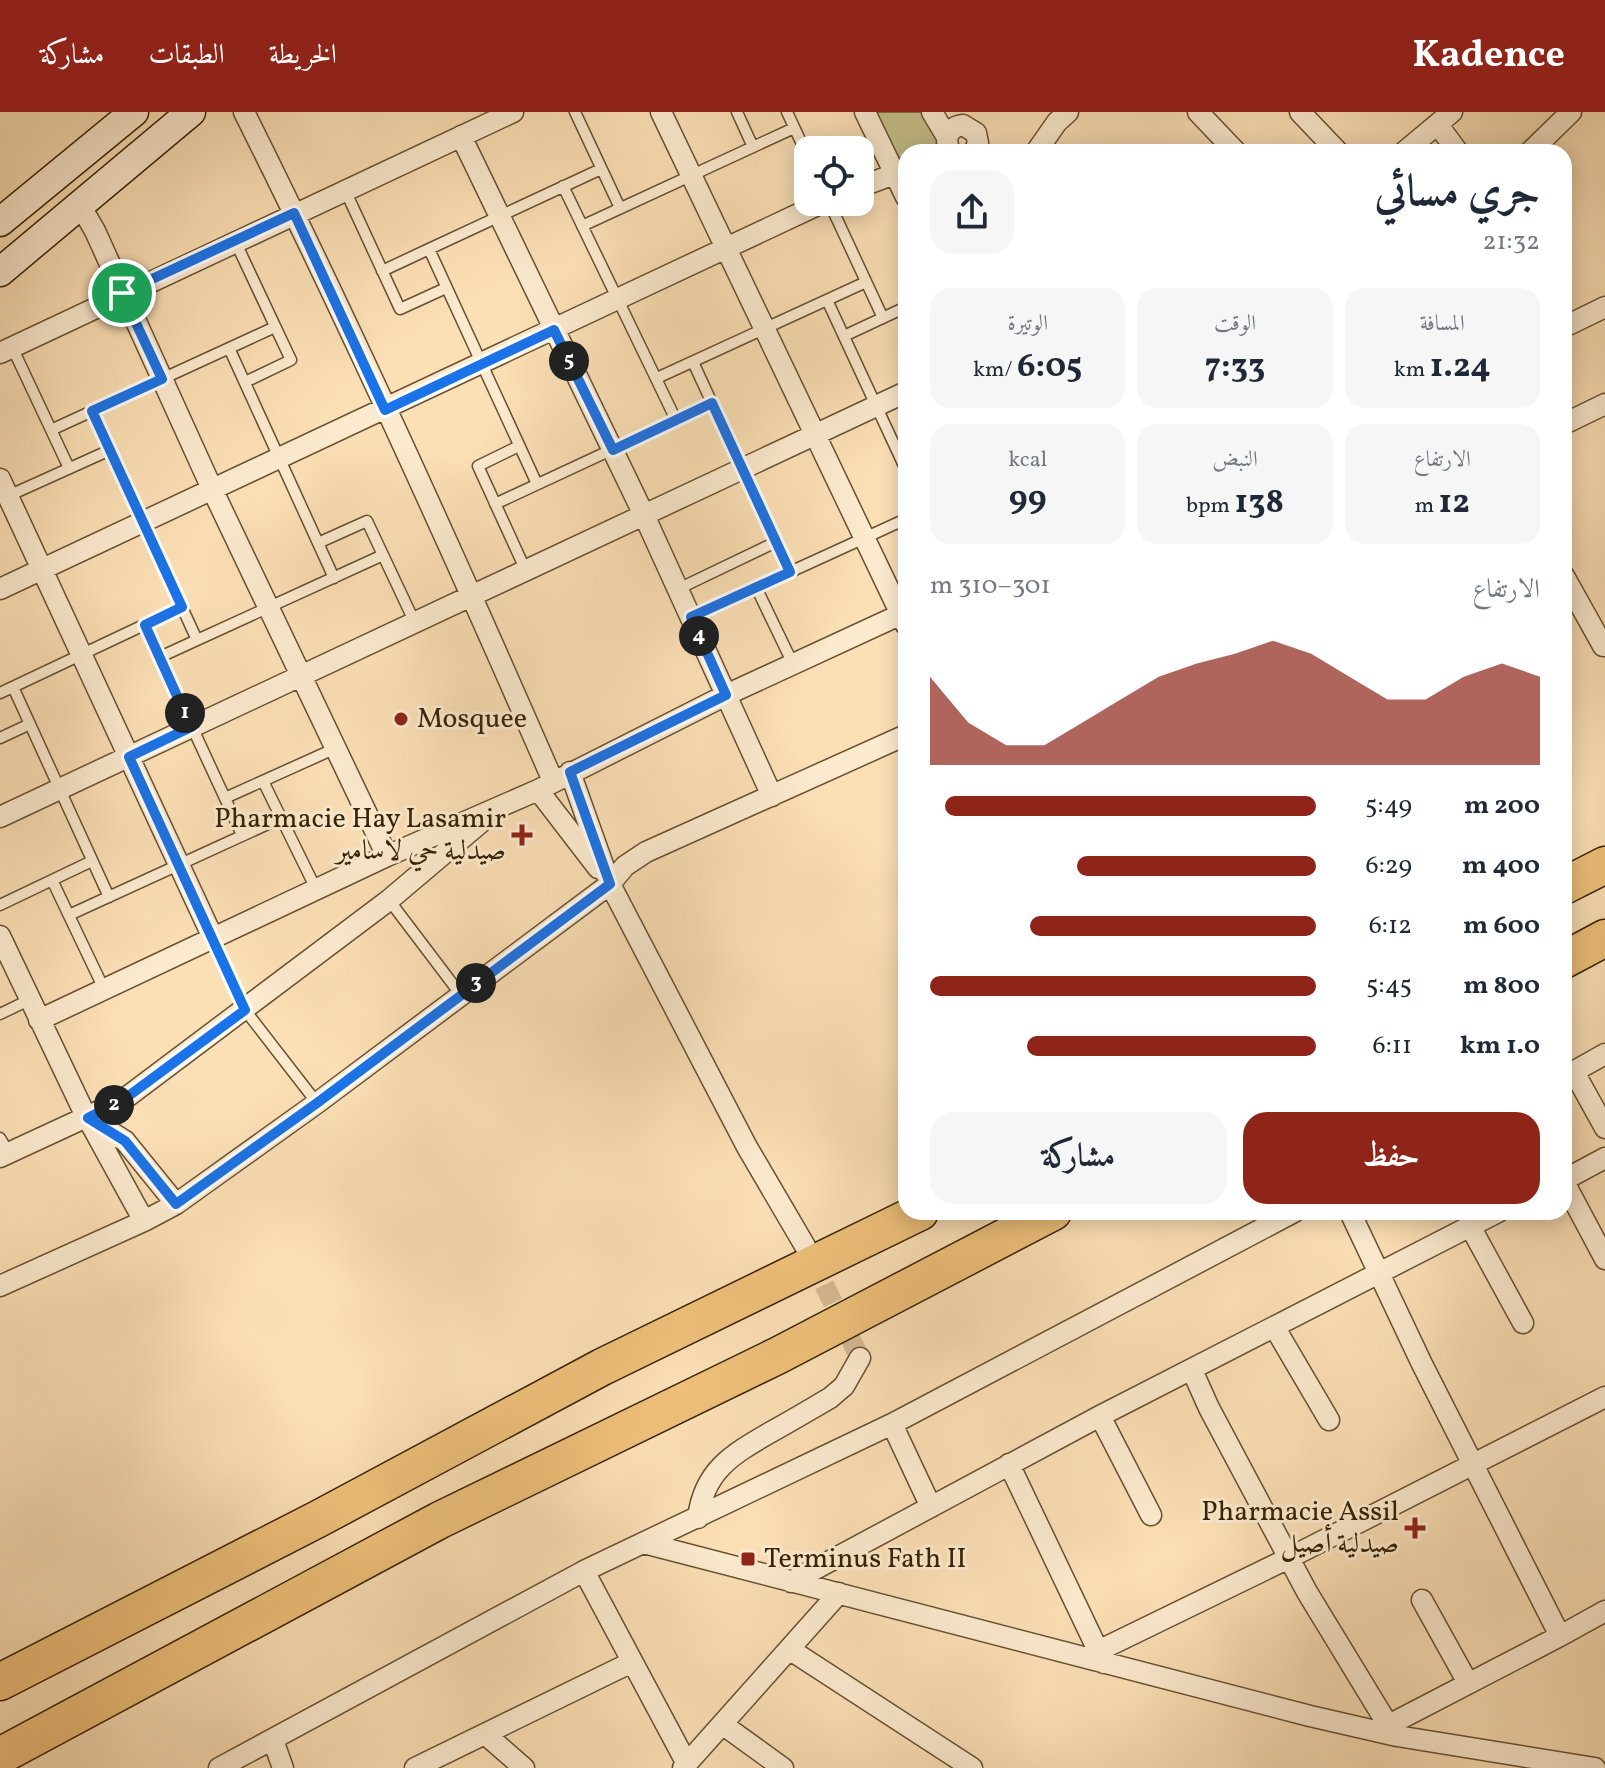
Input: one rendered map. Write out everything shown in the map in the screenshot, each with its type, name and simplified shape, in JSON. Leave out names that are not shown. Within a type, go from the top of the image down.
[{"type":"highway","points":[[1572,882],[1605,865]]},
{"type":"highway","points":[[1572,956],[1605,938]]},
{"type":"highway","points":[[0,1682],[318,1519],[549,1394],[903,1220]]},
{"type":"highway","points":[[0,1756],[440,1520],[777,1356],[1038,1220]]},
{"type":"main road","points":[[0,222],[134,112]]},
{"type":"main road","points":[[0,272],[191,112]]},
{"type":"street","points":[[244,112],[472,596],[554,781],[747,1147],[805,1246]]},
{"type":"street","points":[[6,350],[513,112]]},
{"type":"street","points":[[661,112],[813,435],[898,605]]},
{"type":"street","points":[[865,112],[898,166]]},
{"type":"street","points":[[932,112],[952,132],[976,133],[979,144]]},
{"type":"street","points":[[1042,144],[1068,112]]},
{"type":"street","points":[[1198,112],[1228,144]]},
{"type":"street","points":[[1300,112],[1330,144]]},
{"type":"street","points":[[1538,144],[1571,112]]},
{"type":"street","points":[[1414,144],[1445,118],[1455,144]]},
{"type":"street","points":[[461,136],[644,515],[772,796]]},
{"type":"street","points":[[874,182],[898,172]]},
{"type":"street","points":[[80,205],[387,856]]},
{"type":"street","points":[[0,589],[796,216]]},
{"type":"street","points":[[1572,323],[1605,307]]},
{"type":"street","points":[[0,817],[898,396]]},
{"type":"street","points":[[1572,420],[1605,404]]},
{"type":"street","points":[[4,487],[213,938]]},
{"type":"street","points":[[1572,590],[1603,646]]},
{"type":"street","points":[[39,1020],[387,856],[499,808],[726,695],[898,620]]},
{"type":"street","points":[[0,1286],[176,1204],[610,884],[625,866],[646,852],[898,739]]},
{"type":"street","points":[[554,781],[610,884]]},
{"type":"street","points":[[3,1149],[88,1118],[123,1100],[389,900],[499,808]]},
{"type":"street","points":[[0,936],[88,1118],[144,1221]]},
{"type":"street","points":[[1572,1072],[1605,1054]]},
{"type":"street","points":[[1572,1078],[1605,1128]]},
{"type":"street","points":[[88,1118],[125,1141],[176,1204]]},
{"type":"street","points":[[1572,1177],[1605,1158]]},
{"type":"street","points":[[1572,1196],[1605,1259]]},
{"type":"street","points":[[219,1768],[584,1571],[892,1424],[1279,1220]]},
{"type":"street","points":[[1354,1220],[1560,1636]]},
{"type":"street","points":[[791,1582],[1100,1416],[1482,1220]]},
{"type":"street","points":[[1470,1226],[1523,1323]]},
{"type":"street","points":[[1275,1328],[1329,1420]]},
{"type":"street","points":[[698,1518],[706,1486],[731,1456],[830,1398],[844,1386],[860,1358]]},
{"type":"street","points":[[1192,1370],[1289,1558],[1383,1728]]},
{"type":"street","points":[[1101,1657],[1605,1397]]},
{"type":"street","points":[[1100,1416],[1151,1515]]},
{"type":"street","points":[[892,1424],[931,1507]]},
{"type":"street","points":[[1009,1464],[1101,1657]]},
{"type":"street","points":[[644,1543],[1383,1728],[1595,1768]]},
{"type":"street","points":[[584,1571],[685,1766],[839,1593]]},
{"type":"street","points":[[1422,1600],[1468,1683]]},
{"type":"street","points":[[1383,1728],[1605,1611]]},
{"type":"street","points":[[789,1649],[972,1768]]},
{"type":"street","points":[[415,1768],[632,1662]]},
{"type":"street","points":[[722,1724],[783,1768]]},
{"type":"street","points":[[485,1734],[524,1768]]},
{"type":"street","points":[[273,1740],[283,1768]]},
{"type":"lane","points":[[575,112],[620,208]]},
{"type":"lane","points":[[737,112],[753,147]]},
{"type":"lane","points":[[787,112],[798,136]]},
{"type":"lane","points":[[582,226],[794,128]]},
{"type":"lane","points":[[382,271],[601,169]]},
{"type":"lane","points":[[563,186],[676,420]]},
{"type":"lane","points":[[345,190],[400,309],[446,288]]},
{"type":"lane","points":[[833,216],[883,318]]},
{"type":"lane","points":[[235,241],[291,360],[245,382]]},
{"type":"lane","points":[[429,249],[537,484]]},
{"type":"lane","points":[[657,378],[866,282]]},
{"type":"lane","points":[[827,300],[898,453]]},
{"type":"lane","points":[[844,336],[898,311]]},
{"type":"lane","points":[[51,430],[275,327]]},
{"type":"lane","points":[[229,348],[334,578]]},
{"type":"lane","points":[[6,350],[69,468]]},
{"type":"lane","points":[[693,362],[790,572]]},
{"type":"lane","points":[[495,504],[712,403]]},
{"type":"lane","points":[[92,411],[197,640]]},
{"type":"lane","points":[[519,446],[478,466],[526,571]]},
{"type":"lane","points":[[4,487],[69,468],[110,450]]},
{"type":"lane","points":[[318,543],[367,521],[415,623]]},
{"type":"lane","points":[[691,617],[898,523]]},
{"type":"lane","points":[[678,589],[776,542]]},
{"type":"lane","points":[[160,657],[383,555]]},
{"type":"lane","points":[[756,587],[793,664]]},
{"type":"lane","points":[[0,693],[182,607]]},
{"type":"lane","points":[[145,625],[242,835]]},
{"type":"lane","points":[[13,687],[109,897]]},
{"type":"lane","points":[[0,738],[30,724]]},
{"type":"lane","points":[[225,798],[337,748]]},
{"type":"lane","points":[[263,781],[316,889]]},
{"type":"lane","points":[[69,915],[281,818]]},
{"type":"lane","points":[[0,905],[92,861]]},
{"type":"lane","points":[[52,880],[104,989]]},
{"type":"lane","points":[[389,900],[461,995]]},
{"type":"lane","points":[[213,938],[245,1010],[317,1103]]},
{"type":"lane","points":[[0,1014],[29,1000]]},
{"type":"shaded area","points":[[868,112],[934,112],[950,139],[937,144],[898,144],[898,159],[892,162]]},
{"type":"tunnel","points":[[811,1258],[860,1358]]},
{"type":"place","name":"Mosquee","points":[[401,719]]},
{"type":"place","name":"Pharmacie Hay Lasamir صيدلية حي لاسامير","points":[[522,835]]},
{"type":"place","name":"Pharmacie Assil صيدلية أصيل","points":[[1415,1528]]},
{"type":"place","name":"Terminus Fath II","points":[[748,1559]]},
{"type":"route","points":[[294,213],[385,410],[554,330],[613,450],[712,403],[790,572],[691,617],[726,695],[570,772],[610,884],[176,1204],[125,1141],[88,1118],[123,1100],[245,1010],[129,757],[191,727],[145,625],[182,607],[92,411],[162,379],[122,293],[294,213]]}]
